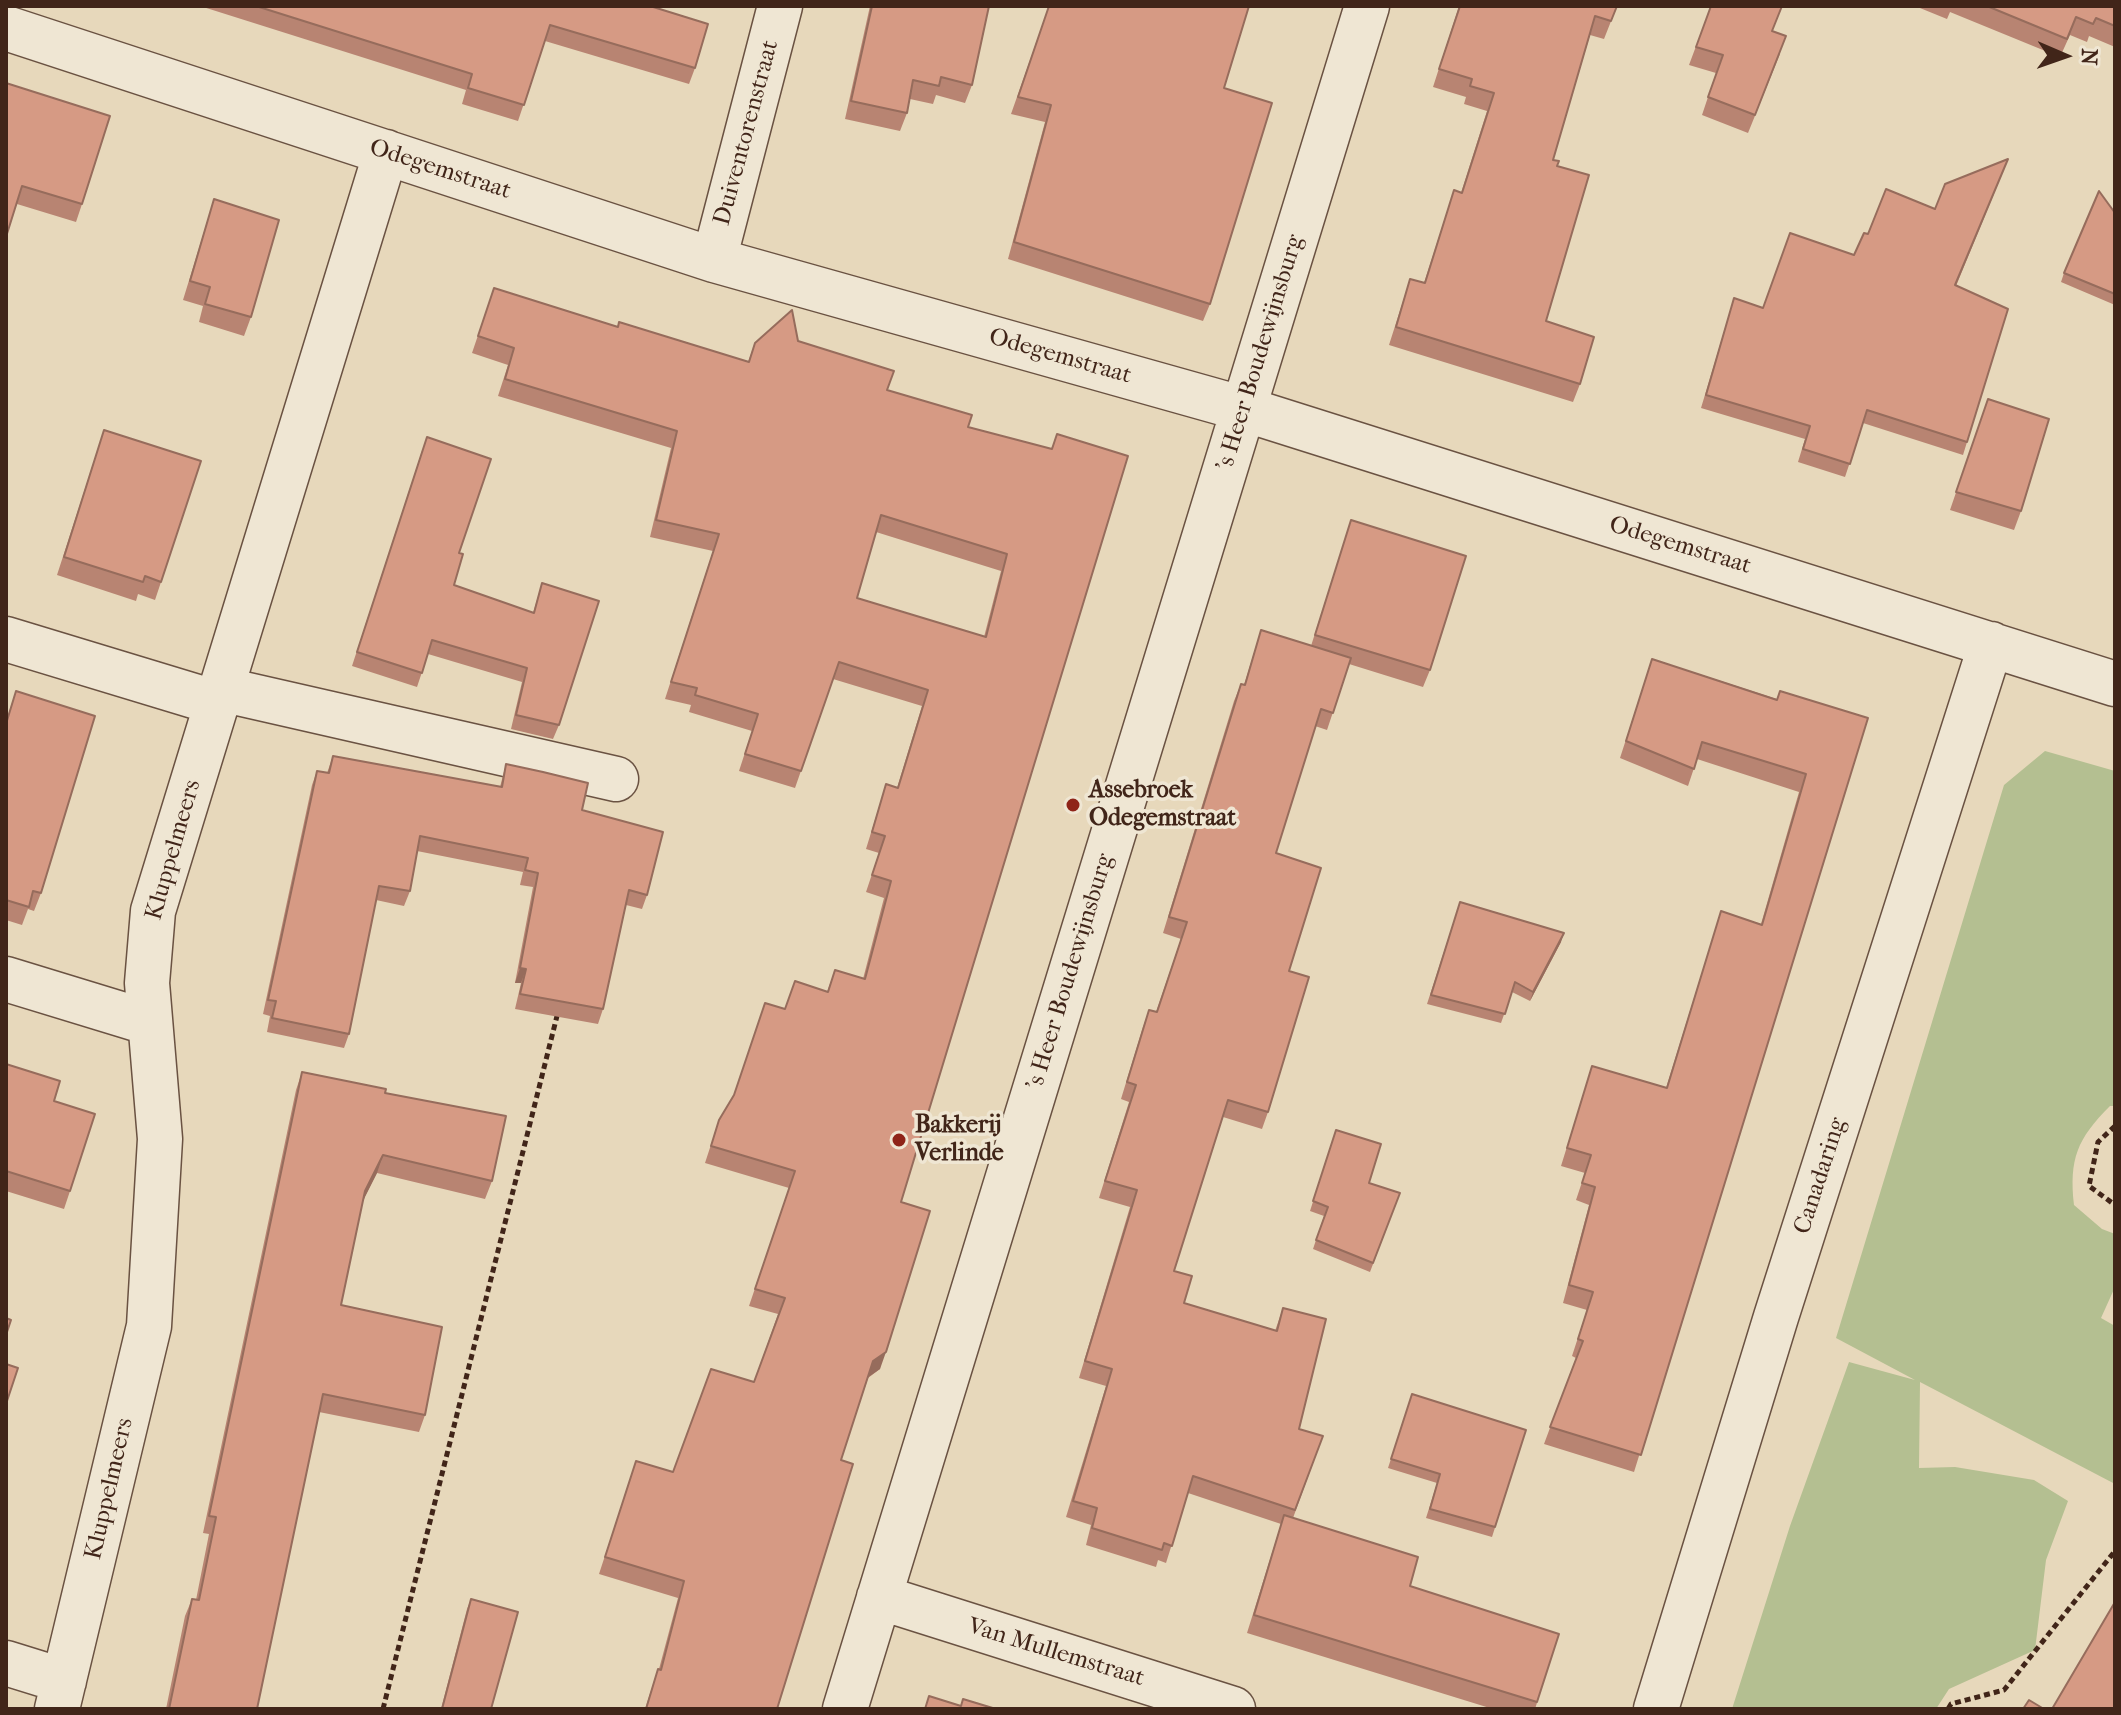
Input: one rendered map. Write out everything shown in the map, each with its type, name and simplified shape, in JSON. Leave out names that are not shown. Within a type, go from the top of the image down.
[{"type":"street","name":"Duiventorenstraat","points":[[714,260],[780,6]]},
{"type":"street","name":"'s Heer Boudewijnsburg","points":[[845,1709],[1367,6]]},
{"type":"street","name":"Odegemstraat","points":[[6,28],[714,260],[1244,409],[2115,684]]},
{"type":"street","name":"Kluppelmeers","points":[[60,1695],[149,1326],[160,1139],[147,983],[153,911],[386,152]]},
{"type":"street","points":[[6,639],[219,696],[616,779]]},
{"type":"street","name":"Canadaring","points":[[1656,1709],[1776,1317],[1991,644]]},
{"type":"street","points":[[6,979],[150,1023]]},
{"type":"street","name":"Van Mullemstraat","points":[[879,1597],[1233,1709]]},
{"type":"street","points":[[6,1663],[60,1695]]},
{"type":"path","points":[[383,1709],[561,998]]},
{"type":"path","points":[[2115,1126],[2098,1142],[2089,1186],[2115,1205]]},
{"type":"path","points":[[1948,1709],[1951,1704],[2004,1690],[2115,1551]]},
{"type":"green space","points":[[2045,751],[2115,771],[2115,1106],[2110,1106],[2083,1140],[2074,1162],[2073,1189],[2074,1205],[2102,1229],[2115,1234],[2115,1287],[2101,1318],[2115,1326],[2115,1484],[1920,1382],[1919,1468],[1955,1467],[2034,1480],[2068,1501],[2046,1560],[2035,1650],[1949,1689],[1936,1709],[1732,1709],[1790,1526],[1849,1362],[1915,1380],[1836,1338],[2004,785]]},
{"type":"building","points":[[256,6],[650,6],[708,24],[695,68],[550,25],[524,105],[468,88],[472,74]]},
{"type":"building","points":[[872,6],[989,6],[972,85],[941,77],[939,86],[913,80],[907,113],[851,101]]},
{"type":"building","points":[[1049,6],[1249,6],[1224,88],[1272,103],[1210,304],[1014,242],[1051,105],[1018,97]]},
{"type":"building","points":[[1460,6],[1617,6],[1611,21],[1595,16],[1553,160],[1559,161],[1557,166],[1589,175],[1546,321],[1594,337],[1580,384],[1396,327],[1410,279],[1425,283],[1454,190],[1462,193],[1494,93],[1470,86],[1472,79],[1439,69]]},
{"type":"building","points":[[1711,6],[1782,6],[1772,31],[1786,36],[1755,115],[1708,97],[1723,55],[1696,47]]},
{"type":"building","points":[[1987,6],[2115,6],[2115,26],[2096,18],[2093,24],[2076,17],[2067,39]]},
{"type":"building","points":[[6,83],[110,116],[82,204],[22,186],[6,237]]},
{"type":"building","points":[[2008,159],[1955,285],[2008,309],[1967,442],[1867,410],[1850,464],[1803,449],[1810,426],[1706,395],[1734,298],[1763,308],[1790,233],[1854,255],[1864,233],[1868,234],[1886,189],[1935,209],[1945,184]]},
{"type":"building","points":[[2099,191],[2115,213],[2115,294],[2064,273]]},
{"type":"building","points":[[214,199],[279,220],[251,317],[205,304],[210,287],[190,281]]},
{"type":"building","points":[[494,288],[618,327],[619,322],[749,362],[755,343],[792,310],[798,341],[894,371],[887,390],[972,415],[968,427],[1052,449],[1057,434],[1128,456],[901,1202],[930,1211],[886,1352],[873,1361],[841,1460],[853,1464],[777,1709],[646,1709],[658,1669],[661,1670],[684,1581],[605,1557],[636,1461],[673,1472],[711,1369],[754,1382],[785,1298],[755,1289],[795,1171],[711,1146],[719,1120],[734,1095],[765,1003],[785,1009],[795,981],[828,992],[835,970],[865,979],[891,881],[872,875],[885,836],[872,832],[886,784],[898,788],[928,690],[839,662],[801,771],[745,754],[758,714],[695,695],[697,688],[671,682],[719,534],[656,520],[677,431],[505,379],[514,348],[478,336]],"holes":[[[881,515],[1007,554],[986,637],[857,598]]]},
{"type":"building","points":[[1988,399],[2049,419],[2021,511],[1956,492]]},
{"type":"building","points":[[104,430],[201,461],[161,582],[145,576],[143,582],[64,557]]},
{"type":"building","points":[[427,437],[491,459],[459,553],[463,554],[454,585],[534,613],[542,583],[599,601],[559,725],[516,715],[527,668],[432,640],[422,673],[357,652]]},
{"type":"building","points":[[1351,520],[1466,556],[1430,670],[1315,635]]},
{"type":"building","points":[[1261,630],[1351,658],[1333,713],[1321,709],[1276,853],[1321,868],[1289,971],[1309,977],[1268,1112],[1228,1100],[1174,1271],[1192,1276],[1184,1303],[1277,1331],[1283,1308],[1326,1319],[1299,1429],[1323,1436],[1295,1510],[1193,1476],[1172,1546],[1164,1543],[1162,1550],[1092,1528],[1097,1508],[1073,1501],[1112,1369],[1085,1361],[1137,1190],[1105,1181],[1136,1085],[1127,1082],[1149,1010],[1157,1012],[1187,922],[1169,917],[1241,684],[1245,685]]},
{"type":"building","points":[[1652,659],[1777,700],[1780,691],[1868,718],[1641,1455],[1550,1427],[1583,1341],[1578,1339],[1593,1292],[1569,1285],[1595,1187],[1582,1183],[1591,1155],[1567,1148],[1592,1066],[1667,1088],[1721,911],[1762,925],[1806,774],[1702,742],[1694,769],[1626,741]]},
{"type":"building","points":[[16,691],[95,716],[41,893],[33,891],[29,907],[6,900],[6,724]]},
{"type":"building","points":[[333,756],[502,787],[506,764],[543,772],[588,783],[582,810],[663,832],[647,895],[629,890],[603,1009],[520,994],[526,969],[520,968],[538,873],[525,870],[528,858],[420,836],[410,891],[379,886],[349,1034],[272,1018],[276,1001],[268,1000],[317,771],[329,773]]},
{"type":"building","points":[[1460,902],[1564,933],[1533,992],[1515,982],[1505,1014],[1431,995]]},
{"type":"building","points":[[6,1064],[60,1081],[54,1101],[95,1114],[70,1191],[6,1171]]},
{"type":"building","points":[[302,1072],[386,1089],[385,1093],[506,1116],[492,1181],[383,1155],[365,1191],[341,1305],[442,1327],[425,1415],[323,1394],[257,1709],[169,1709],[192,1599],[199,1600],[216,1517],[209,1516]]},
{"type":"building","points":[[1336,1130],[1381,1144],[1369,1183],[1400,1193],[1373,1263],[1316,1240],[1328,1207],[1313,1201]]},
{"type":"building","points":[[6,1318],[11,1320],[6,1335]]},
{"type":"building","points":[[6,1364],[18,1368],[6,1404]]},
{"type":"building","points":[[1412,1394],[1526,1430],[1495,1527],[1430,1509],[1440,1474],[1391,1459]]},
{"type":"building","points":[[1284,1515],[1418,1557],[1410,1586],[1559,1634],[1537,1702],[1254,1615]]},
{"type":"building","points":[[471,1599],[518,1612],[491,1709],[442,1709]]},
{"type":"building","points":[[2115,1602],[2115,1709],[2052,1709]]},
{"type":"building","points":[[929,1696],[961,1706],[963,1699],[996,1709],[925,1709]]},
{"type":"building","points":[[2029,1700],[2044,1709],[2023,1709]]},
{"type":"place","name":"Assebroek Odegemstraat","points":[[1073,805]]},
{"type":"place","name":"Bakkerij Verlinde","points":[[899,1140]]}]
